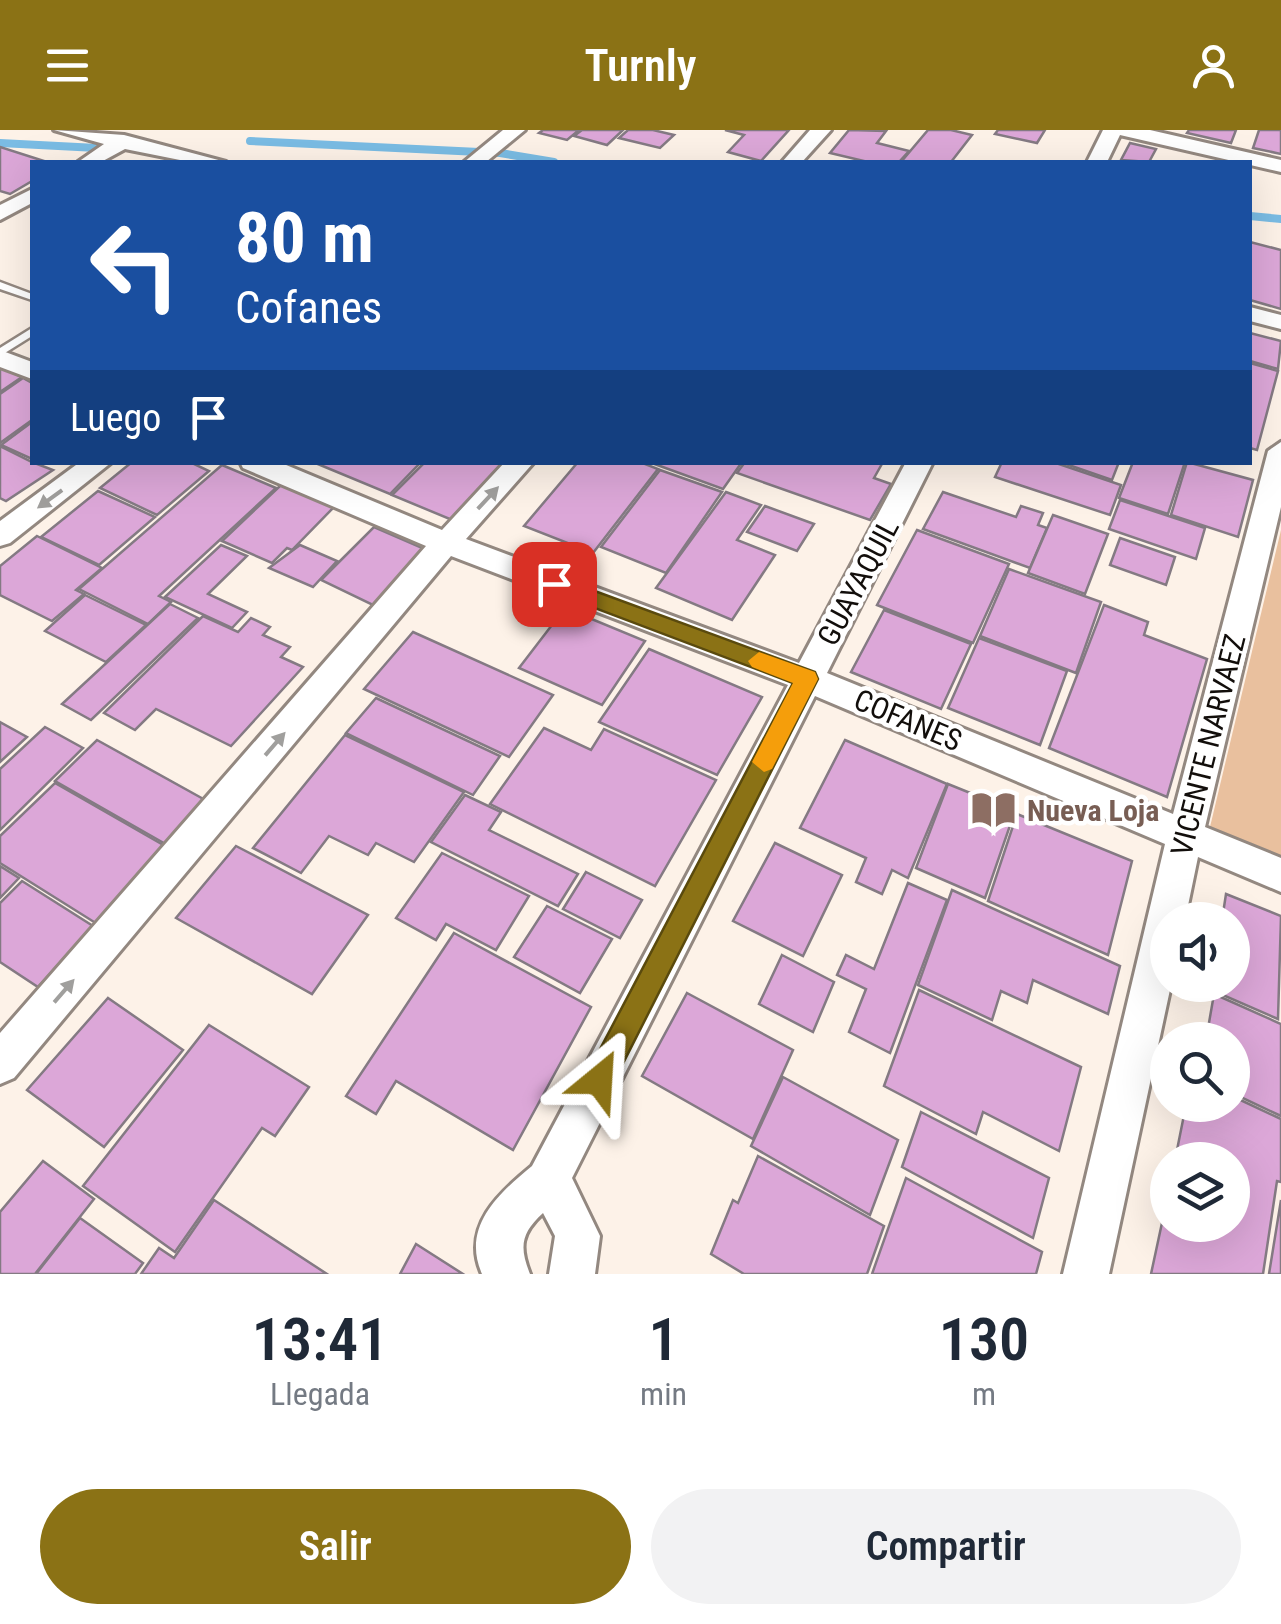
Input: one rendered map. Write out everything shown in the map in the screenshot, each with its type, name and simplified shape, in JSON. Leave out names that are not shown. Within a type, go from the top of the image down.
[{"type":"street","points":[[64,130],[207,160]]},
{"type":"street","points":[[794,160],[821,130]]},
{"type":"street","points":[[1098,160],[1114,130]]},
{"type":"street","points":[[1125,130],[1281,166]]},
{"type":"street","points":[[477,160],[510,135]]},
{"type":"street","points":[[91,160],[124,141]]},
{"type":"street","points":[[0,214],[30,195]]},
{"type":"street","points":[[1252,315],[1281,322]]},
{"type":"street","points":[[0,355],[30,370]]},
{"type":"street","name":"VICENTE NARVAEZ","points":[[1086,1274],[1272,462]]},
{"type":"street","points":[[0,536],[96,465]]},
{"type":"street","name":"COFANES","points":[[260,465],[446,543],[807,679],[1281,875]]},
{"type":"street","points":[[5,1051],[518,465]]},
{"type":"street","name":"GUAYAQUIL","points":[[507,1274],[497,1256],[506,1216],[547,1181],[918,465]]},
{"type":"street","points":[[547,1181],[575,1219],[581,1256],[572,1274]]},
{"type":"lane","points":[[0,285],[30,296]]},
{"type":"lane","points":[[0,355],[30,332]]},
{"type":"shaded area","points":[[1281,530],[1281,856],[1210,827]]},
{"type":"building","points":[[579,130],[567,140],[539,133]]},
{"type":"building","points":[[582,130],[623,130],[607,145],[574,136]]},
{"type":"building","points":[[628,130],[674,135],[660,148],[619,138]]},
{"type":"building","points":[[725,130],[789,130],[762,160],[728,152],[744,135]]},
{"type":"building","points":[[849,130],[886,131],[877,143],[909,151],[901,160],[860,160],[830,153]]},
{"type":"building","points":[[928,130],[972,135],[953,160],[903,160]]},
{"type":"building","points":[[998,130],[1045,130],[1037,143],[995,134]]},
{"type":"building","points":[[1236,130],[1231,143],[1187,133]]},
{"type":"building","points":[[1259,130],[1281,130],[1281,154],[1253,148]]},
{"type":"building","points":[[1130,143],[1156,149],[1150,160],[1121,160]]},
{"type":"building","points":[[0,147],[41,160],[30,160],[30,182],[10,194],[0,191]]},
{"type":"building","points":[[1252,243],[1281,250],[1281,309],[1252,301]]},
{"type":"building","points":[[1252,334],[1281,341],[1278,369],[1252,362]]},
{"type":"building","points":[[1252,364],[1278,371],[1257,450],[1252,449]]},
{"type":"building","points":[[0,367],[22,377],[0,392]]},
{"type":"building","points":[[23,378],[30,382],[30,421],[0,443],[0,394]]},
{"type":"building","points":[[30,423],[30,458],[1,445]]},
{"type":"building","points":[[0,446],[30,461],[30,465],[53,470],[6,501],[0,498]]},
{"type":"building","points":[[128,465],[196,465],[209,471],[157,515],[100,488]]},
{"type":"building","points":[[222,465],[276,488],[159,596],[171,602],[148,624],[79,589]]},
{"type":"building","points":[[320,465],[418,465],[390,494]]},
{"type":"building","points":[[422,465],[509,465],[457,522],[392,495]]},
{"type":"building","points":[[575,465],[648,465],[658,469],[593,553],[524,526]]},
{"type":"building","points":[[657,465],[740,465],[723,489]]},
{"type":"building","points":[[743,465],[881,465],[874,478],[891,484],[870,520],[737,473]]},
{"type":"building","points":[[1001,465],[1062,465],[1121,485],[1110,515],[995,477]]},
{"type":"building","points":[[1069,465],[1118,465],[1112,480]]},
{"type":"building","points":[[1132,465],[1184,465],[1168,514],[1119,498]]},
{"type":"building","points":[[1186,465],[1253,480],[1238,537],[1171,515]]},
{"type":"building","points":[[660,470],[722,492],[666,573],[601,547]]},
{"type":"building","points":[[281,485],[334,507],[292,550],[287,548],[272,563],[222,541]]},
{"type":"building","points":[[98,491],[155,517],[99,565],[41,537]]},
{"type":"building","points":[[726,492],[761,505],[737,540],[775,555],[732,620],[656,588]]},
{"type":"building","points":[[943,492],[1016,517],[1021,506],[1043,513],[1038,525],[1047,528],[1030,568],[923,529]]},
{"type":"building","points":[[1120,500],[1205,528],[1196,559],[1109,529]]},
{"type":"building","points":[[765,506],[814,524],[797,551],[747,532]]},
{"type":"building","points":[[1053,515],[1108,534],[1085,594],[1028,573]]},
{"type":"building","points":[[374,527],[427,550],[375,606],[321,580]]},
{"type":"building","points":[[917,530],[1009,564],[973,643],[877,605]]},
{"type":"building","points":[[37,536],[102,568],[76,590],[84,594],[52,621],[0,595],[0,566]]},
{"type":"building","points":[[1120,538],[1175,557],[1166,585],[1110,565]]},
{"type":"building","points":[[221,545],[247,556],[208,594],[247,612],[232,628],[165,597]]},
{"type":"building","points":[[300,545],[337,561],[313,587],[269,568]]},
{"type":"building","points":[[1009,569],[1101,602],[1076,673],[980,636]]},
{"type":"building","points":[[85,595],[146,625],[106,662],[45,631]]},
{"type":"building","points":[[170,604],[198,618],[91,720],[62,704]]},
{"type":"building","points":[[1104,605],[1148,622],[1144,635],[1207,659],[1167,797],[1049,748]]},
{"type":"building","points":[[565,608],[645,641],[602,705],[519,668]]},
{"type":"building","points":[[884,610],[971,644],[941,709],[851,672]]},
{"type":"building","points":[[203,616],[238,632],[251,618],[270,627],[263,635],[290,647],[281,657],[303,667],[231,746],[156,709],[135,730],[104,713]]},
{"type":"building","points":[[413,632],[553,695],[509,757],[364,689]]},
{"type":"building","points":[[979,638],[1067,671],[1040,745],[948,708]]},
{"type":"building","points":[[649,649],[762,697],[717,775],[599,722]]},
{"type":"building","points":[[376,698],[500,756],[473,795],[346,733]]},
{"type":"building","points":[[0,722],[27,737],[0,762]]},
{"type":"building","points":[[45,727],[83,748],[0,830],[0,769]]},
{"type":"building","points":[[544,728],[591,750],[604,729],[716,780],[655,886],[490,804]]},
{"type":"building","points":[[345,735],[464,792],[414,862],[376,843],[368,855],[329,836],[301,873],[253,848]]},
{"type":"building","points":[[97,740],[216,806],[176,850],[55,781]]},
{"type":"building","points":[[845,740],[947,784],[908,878],[892,870],[882,894],[856,882],[866,858],[800,828]]},
{"type":"building","points":[[55,783],[172,850],[102,927],[0,863],[0,836]]},
{"type":"building","points":[[948,784],[1015,811],[985,898],[916,868]]},
{"type":"building","points":[[465,795],[501,812],[489,830],[578,874],[558,906],[431,842]]},
{"type":"building","points":[[1017,814],[1132,861],[1108,955],[988,901]]},
{"type":"building","points":[[775,843],[842,875],[803,956],[733,921]]},
{"type":"building","points":[[236,846],[368,915],[312,994],[176,918]]},
{"type":"building","points":[[442,853],[529,896],[496,950],[446,924],[436,940],[396,918]]},
{"type":"building","points":[[0,866],[19,878],[0,898]]},
{"type":"building","points":[[586,872],[642,900],[620,938],[563,909]]},
{"type":"building","points":[[22,881],[93,926],[38,987],[0,962],[0,903]]},
{"type":"building","points":[[908,883],[947,900],[890,1053],[849,1032],[866,989],[837,975],[846,955],[874,969]]},
{"type":"building","points":[[952,890],[1120,966],[1108,1014],[1033,980],[1027,1003],[1001,991],[992,1020],[918,985]]},
{"type":"building","points":[[1226,894],[1246,902],[1225,902]]},
{"type":"building","points":[[1250,904],[1281,916],[1278,1019],[1239,1002],[1250,1002]]},
{"type":"building","points":[[547,906],[612,939],[580,993],[514,957]]},
{"type":"building","points":[[454,933],[591,1007],[513,1150],[396,1081],[376,1114],[346,1096]]},
{"type":"building","points":[[782,955],[834,982],[813,1032],[759,1004]]},
{"type":"building","points":[[919,990],[1081,1067],[1059,1151],[983,1112],[976,1134],[884,1086]]},
{"type":"building","points":[[687,993],[793,1050],[753,1139],[642,1076]]},
{"type":"building","points":[[108,998],[183,1050],[104,1147],[27,1090]]},
{"type":"building","points":[[1213,1002],[1232,1002],[1281,1024],[1281,1116],[1250,1101],[1250,1022],[1209,1022]]},
{"type":"building","points":[[209,1025],[309,1087],[275,1136],[262,1128],[175,1252],[83,1186]]},
{"type":"building","points":[[783,1077],[898,1140],[870,1215],[751,1146]]},
{"type":"building","points":[[1250,1104],[1281,1119],[1281,1182],[1277,1181],[1263,1274],[1151,1274],[1158,1242],[1250,1242],[1250,1142],[1179,1142],[1183,1122],[1250,1122]]},
{"type":"building","points":[[921,1112],[1049,1178],[1033,1238],[902,1167]]},
{"type":"building","points":[[758,1156],[884,1226],[867,1274],[744,1274],[711,1254],[733,1200],[738,1203]]},
{"type":"building","points":[[43,1161],[94,1199],[35,1274],[0,1274],[0,1212]]},
{"type":"building","points":[[906,1178],[1042,1252],[1036,1274],[872,1274]]},
{"type":"building","points":[[214,1200],[327,1274],[141,1274],[159,1248],[174,1258]]},
{"type":"building","points":[[1281,1200],[1281,1274],[1269,1274]]},
{"type":"building","points":[[80,1218],[143,1263],[135,1274],[36,1274]]},
{"type":"building","points":[[416,1244],[463,1274],[400,1274]]},
{"type":"waterway","points":[[250,141],[500,153],[542,160]]},
{"type":"waterway","points":[[0,143],[97,148]]},
{"type":"waterway","points":[[1252,216],[1281,219]]},
{"type":"slow traffic","points":[[759,661],[807,679],[764,762]]},
{"type":"place","name":"Nueva Loja","points":[[994,810]]},
{"type":"route","points":[[554,584],[807,679],[599,1080]]}]
